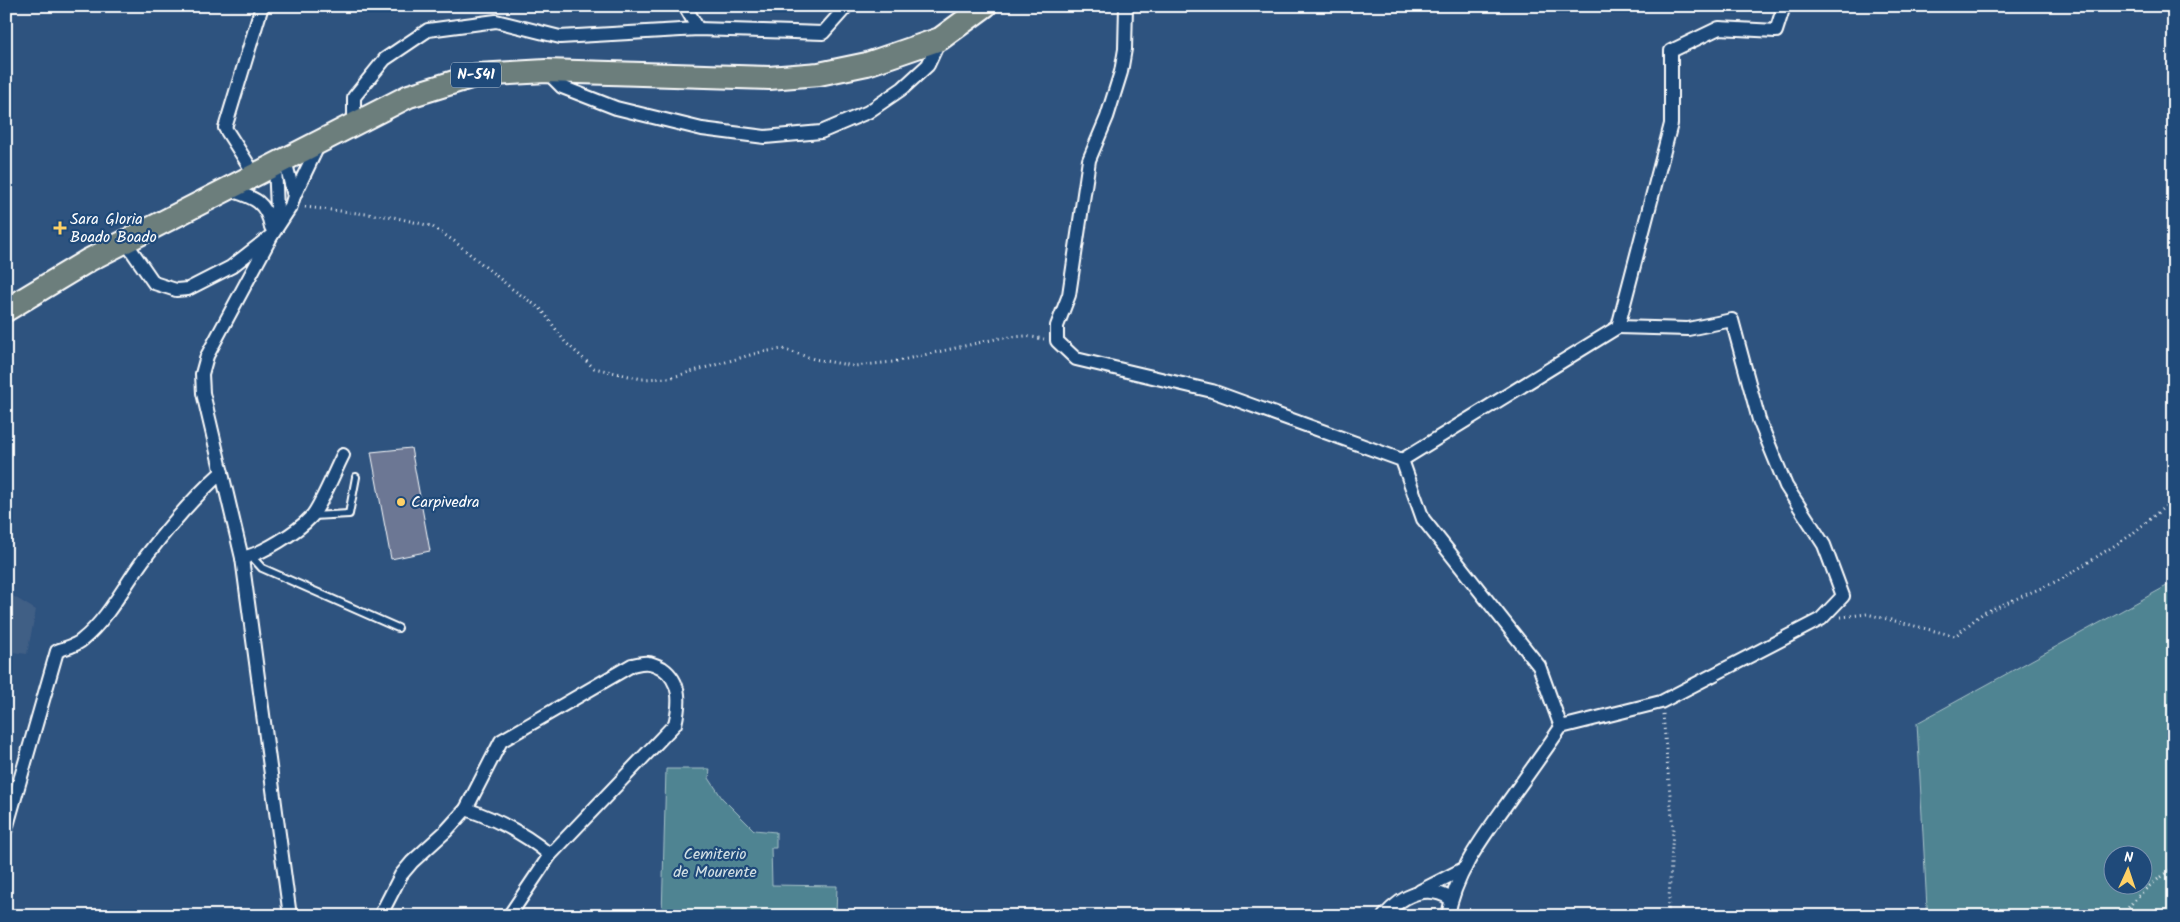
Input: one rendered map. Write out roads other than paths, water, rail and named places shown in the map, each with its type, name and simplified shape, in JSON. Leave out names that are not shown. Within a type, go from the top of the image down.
[{"type":"highway","name":"N-541","points":[[6,310],[89,260],[409,96],[477,75],[546,71],[769,78],[818,74],[867,64],[940,39],[985,6]]},
{"type":"street","points":[[255,174],[225,128],[262,6]]},
{"type":"street","points":[[685,6],[698,29]]},
{"type":"street","points":[[354,124],[354,98],[385,58],[428,30],[496,21],[560,36],[698,29],[823,33],[847,6]]},
{"type":"street","points":[[1126,6],[1121,72],[1108,116],[1089,160],[1069,295],[1057,326],[1057,342],[1076,359],[1212,391],[1402,460]]},
{"type":"street","points":[[1618,327],[1671,124],[1671,51],[1719,28],[1776,31],[1784,6]]},
{"type":"street","points":[[546,71],[562,87],[616,108],[702,129],[765,137],[821,132],[868,112],[903,88],[928,65],[940,39]]},
{"type":"street","points":[[290,916],[246,557],[222,472],[203,393],[202,374],[211,348],[272,234],[292,201],[320,142]]},
{"type":"street","points":[[280,162],[292,201]]},
{"type":"street","points":[[126,241],[154,283],[176,290],[188,289],[231,267],[272,234],[277,209],[280,162]]},
{"type":"street","points":[[227,189],[260,202],[268,212],[272,234]]},
{"type":"street","points":[[1402,460],[1618,327],[1688,329],[1732,320],[1759,420],[1786,486],[1824,545],[1843,596],[1821,619],[1661,702],[1561,726],[1490,827],[1465,868],[1451,899],[1448,916]]},
{"type":"street","points":[[246,557],[271,547],[312,516],[343,455]]},
{"type":"street","points":[[1402,460],[1423,519],[1539,666],[1561,726]]},
{"type":"street","points":[[6,829],[57,651],[81,641],[108,611],[142,561],[174,522],[200,491],[222,472]]},
{"type":"street","points":[[380,916],[402,875],[412,862],[446,831],[466,809],[501,741],[632,665],[649,662],[660,667],[670,674],[678,689],[679,707],[675,724],[550,855],[509,916]]},
{"type":"street","points":[[466,809],[484,815],[540,846],[550,855]]},
{"type":"street","points":[[1384,916],[1409,896],[1465,868]]},
{"type":"street","points":[[1409,896],[1425,891],[1441,893],[1451,899]]},
{"type":"lane","points":[[312,516],[349,514],[356,477]]},
{"type":"lane","points":[[246,557],[262,568],[398,628]]},
{"type":"place","name":"Sara Gloria Boado Boado","points":[[60,228]]},
{"type":"place","name":"Carpivedra","points":[[401,502]]},
{"type":"park label","name":"Cemiterio de Mourente","points":[[715,863]]}]
